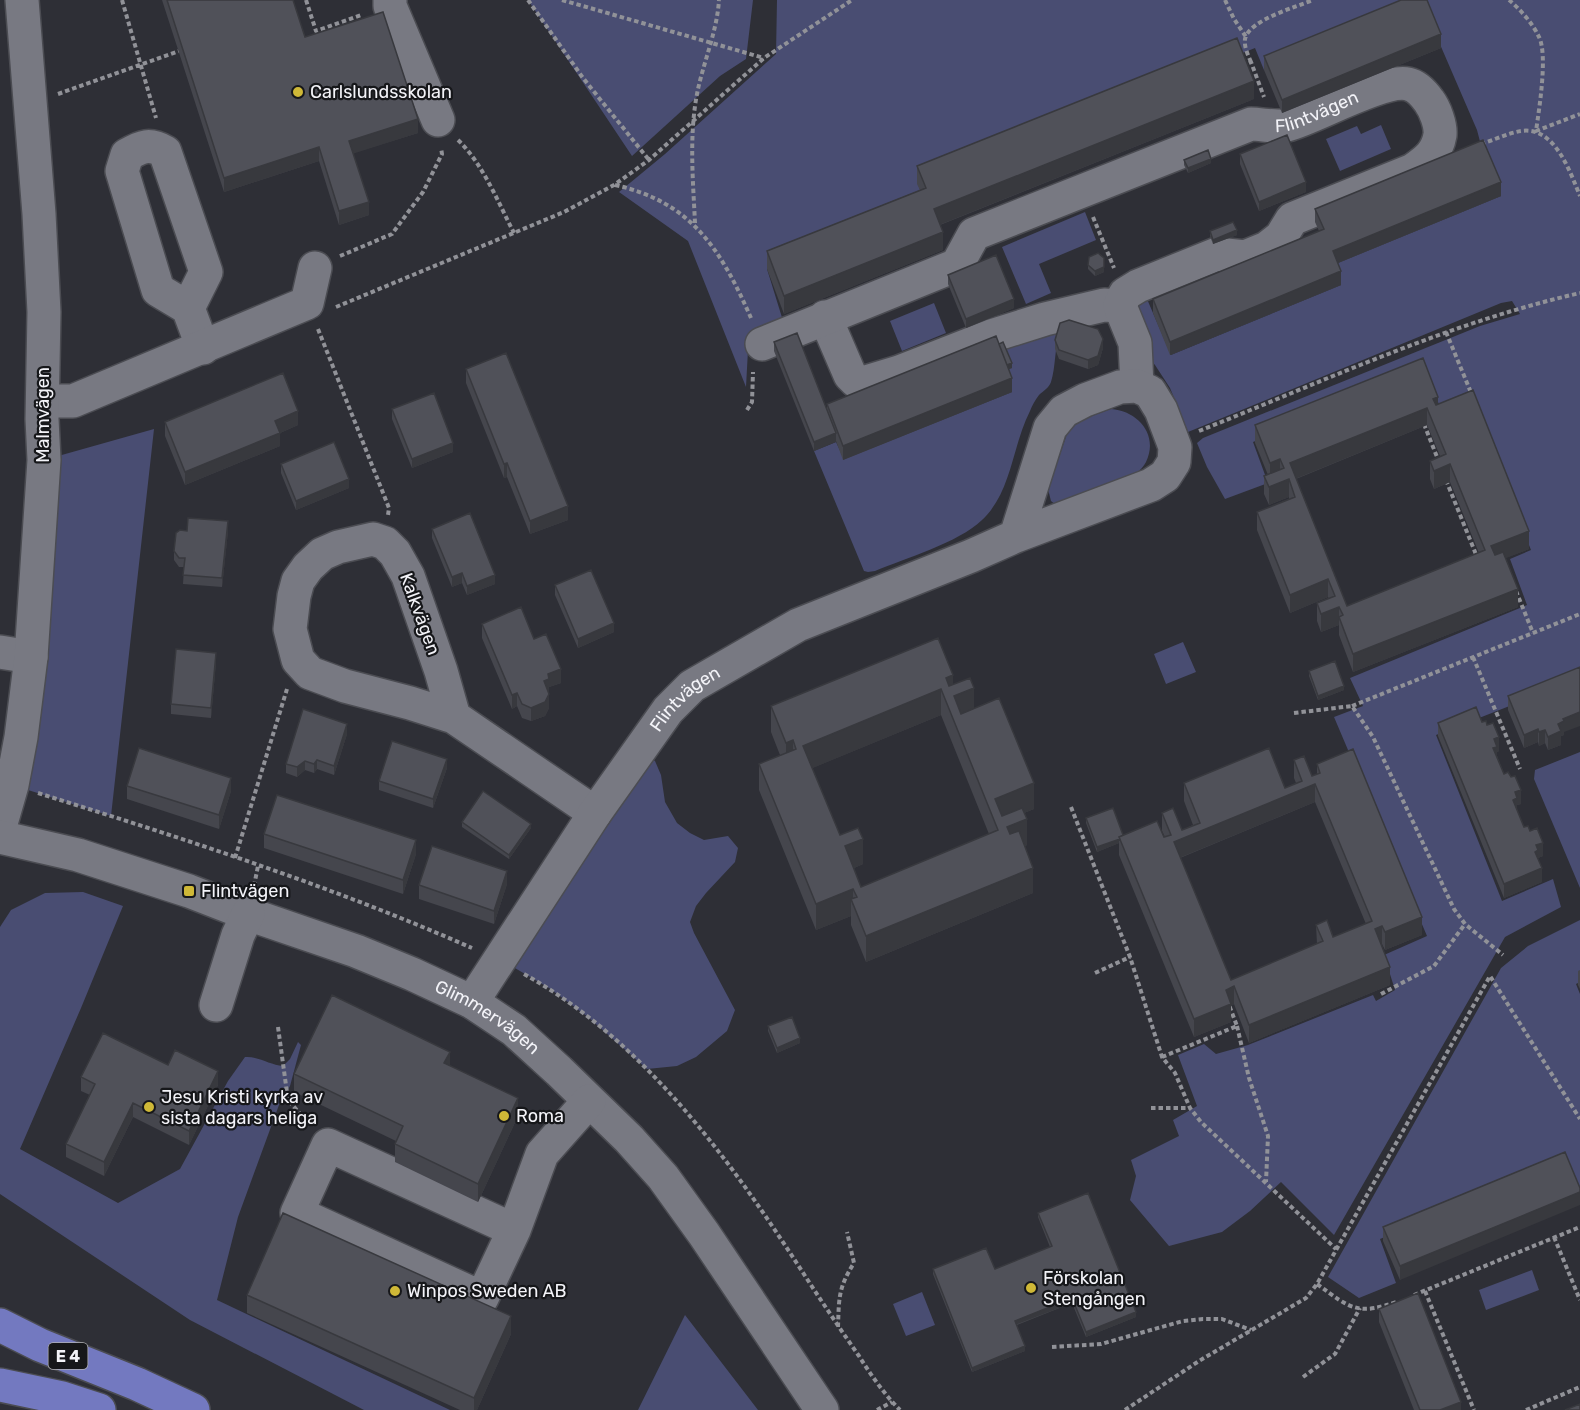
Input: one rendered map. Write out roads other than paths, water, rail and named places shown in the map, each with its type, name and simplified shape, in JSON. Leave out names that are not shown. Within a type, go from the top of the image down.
[{"type":"highway","name":"E 4","points":[[0,1325],[40,1345],[137,1384],[193,1410]]},
{"type":"highway","name":"E 4","points":[[0,1385],[62,1398],[99,1410]]},
{"type":"street","name":"Malmvägen","points":[[0,827],[12,785],[21,737],[15,654],[44,460],[44,301],[21,0]]},
{"type":"street","points":[[390,3],[438,120]]},
{"type":"street","name":"Flintvägen","points":[[762,344],[825,317],[957,265],[974,234],[1251,123],[1286,126],[1385,87],[1409,84],[1420,90],[1431,103],[1440,130],[1438,147],[1427,160],[1413,170],[1292,219],[1281,237],[1268,248],[1245,257],[1217,254],[1138,286],[1123,300],[991,336],[900,372],[866,382],[856,381],[850,375],[825,317]]},
{"type":"street","points":[[188,308],[206,272],[165,152],[154,145],[140,147],[128,155],[122,171],[158,290],[188,308],[203,348]]},
{"type":"street","points":[[43,401],[73,401],[307,303],[315,268]]},
{"type":"street","points":[[1016,536],[1050,428],[1064,411],[1085,400],[1111,390],[1137,386],[1135,343],[1123,300]]},
{"type":"street","name":"Flintvägen","points":[[472,1002],[595,813],[668,710],[692,686],[798,625],[1016,536],[1151,485],[1164,476],[1174,462],[1175,447],[1170,430],[1150,392],[1137,386]]},
{"type":"street","name":"Kalkvägen","points":[[373,539],[385,543],[395,553],[408,576],[441,671],[453,717],[410,702],[326,681],[310,673],[298,660],[290,629],[296,588],[308,567],[321,554],[338,547],[373,539]]},
{"type":"street","points":[[453,717],[595,813]]},
{"type":"street","name":"Glimmervägen","points":[[0,837],[78,855],[189,891],[356,951],[472,1002],[514,1030],[629,1139],[663,1177],[822,1410]]},
{"type":"street","points":[[216,1005],[238,935],[248,914]]},
{"type":"street","points":[[514,1230],[328,1144],[297,1212],[483,1298],[514,1230],[542,1154],[589,1101]]},
{"type":"place","name":"Carlslundsskolan","points":[[298,92]]},
{"type":"place","name":"Flintvägen","points":[[189,891]]},
{"type":"place","name":"Jesu Kristi kyrka av sista dagars heliga","points":[[149,1107]]},
{"type":"place","name":"Roma","points":[[504,1116]]},
{"type":"place","name":"Förskolan Stengången","points":[[1031,1288]]},
{"type":"place","name":"Winpos Sweden AB","points":[[395,1291]]}]
